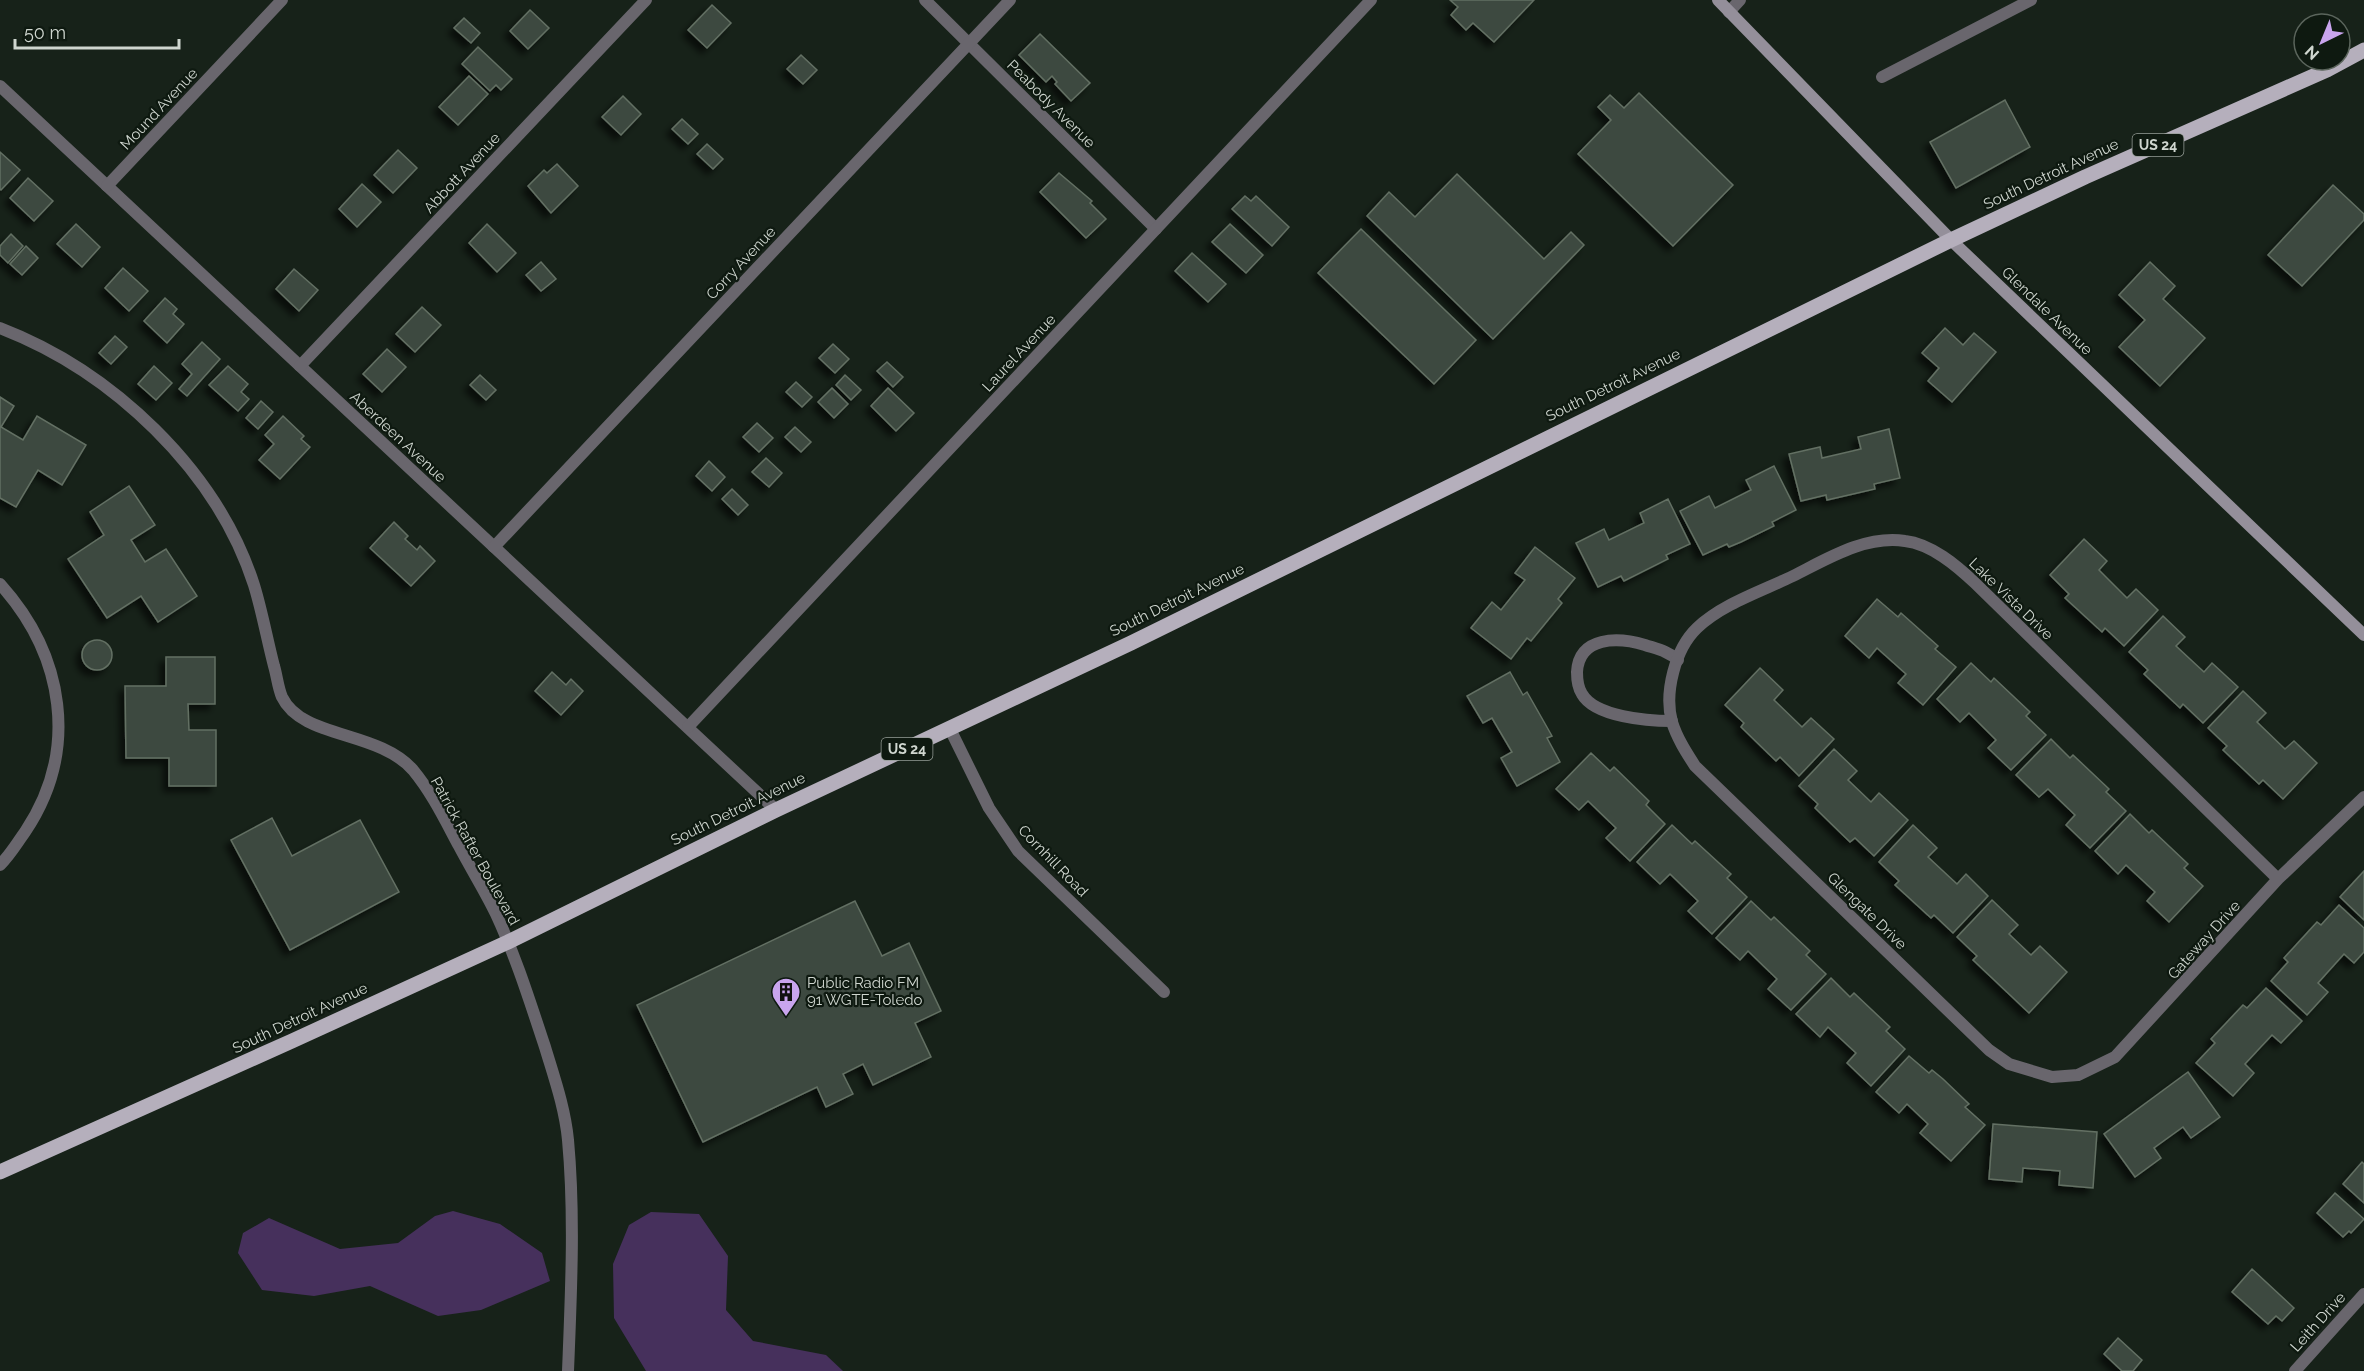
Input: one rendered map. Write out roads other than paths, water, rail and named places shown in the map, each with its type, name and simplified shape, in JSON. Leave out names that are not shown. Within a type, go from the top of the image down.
[{"type":"main road","name":"Glendale Avenue","points":[[1718,0],[1952,240],[2364,635]]},
{"type":"main road","name":"South Detroit Avenue","points":[[0,1172],[508,942],[1952,240],[2085,177],[2327,70],[2364,50]]},
{"type":"street","name":"Mound Avenue","points":[[107,186],[282,0]]},
{"type":"street","name":"Abbott Avenue","points":[[300,366],[646,0]]},
{"type":"street","name":"Peabody Avenue","points":[[925,0],[1156,229]]},
{"type":"street","name":"Corry Avenue","points":[[494,547],[1010,0]]},
{"type":"street","name":"Laurel Avenue","points":[[688,728],[1371,0]]},
{"type":"street","points":[[1730,12],[1740,0]]},
{"type":"street","points":[[1882,77],[2031,0]]},
{"type":"street","name":"Aberdeen Avenue","points":[[0,86],[776,810]]},
{"type":"street","name":"Patrick Rafter Boulevard","points":[[0,328],[35,344],[91,378],[126,403],[186,461],[208,492],[241,552],[253,583],[282,697],[297,717],[394,753],[411,768],[431,794],[496,914],[508,942],[555,1078],[566,1123],[571,1235],[568,1371]]},
{"type":"street","name":"Lake Vista Drive","points":[[1680,742],[1672,721],[1669,701],[1678,660],[1686,640],[1712,617],[1849,549],[1887,540],[1906,541],[1923,546],[1971,579],[2278,879]]},
{"type":"street","points":[[0,584],[27,617],[45,652],[56,689],[59,727],[56,761],[47,789],[34,817],[0,865]]},
{"type":"street","points":[[1672,721],[1633,717],[1595,706],[1582,695],[1576,681],[1578,663],[1588,648],[1598,642],[1619,639],[1661,650],[1678,660]]},
{"type":"street","name":"Cornhill Road","points":[[950,729],[989,808],[1018,851],[1164,992]]},
{"type":"street","name":"Glengate Drive","points":[[1680,742],[1695,766],[1989,1050],[2009,1064],[2052,1077]]},
{"type":"street","name":"Gateway Drive","points":[[2052,1077],[2078,1075],[2115,1057],[2278,879],[2364,797]]},
{"type":"street","name":"Leith Drive","points":[[2295,1371],[2364,1294]]},
{"type":"place","name":"Public Radio FM 91 WGTE-Toledo","points":[[786,1018]]}]
